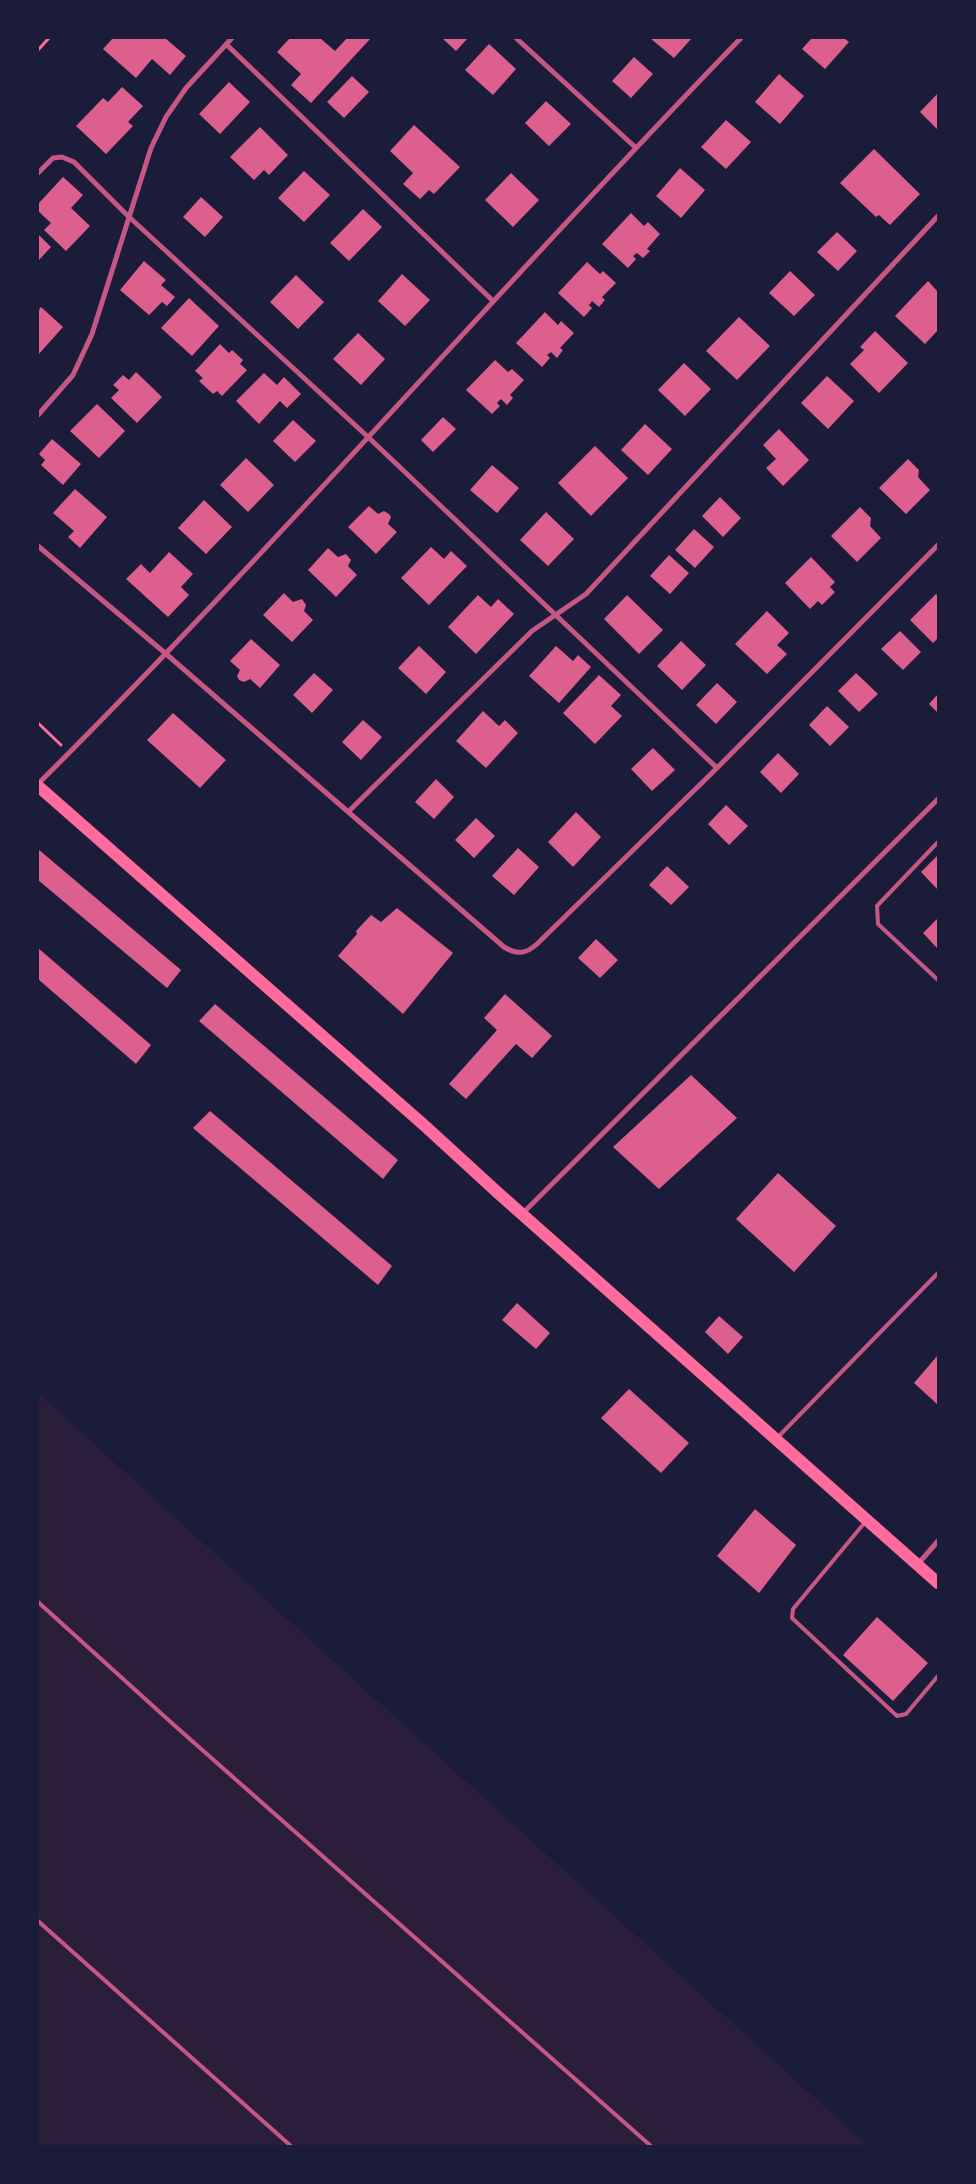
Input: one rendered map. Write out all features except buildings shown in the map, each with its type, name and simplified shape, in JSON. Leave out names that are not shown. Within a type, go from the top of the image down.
[{"type":"main road","points":[[38,785],[425,1126],[938,1583]]},
{"type":"street","points":[[38,415],[72,375],[82,358],[92,334],[151,148],[166,117],[186,88],[232,38]]},
{"type":"street","points":[[516,38],[635,147]]},
{"type":"street","points":[[38,785],[368,437],[635,147],[741,38]]},
{"type":"street","points":[[226,44],[493,301]]},
{"type":"street","points":[[38,173],[53,158],[68,158],[128,216],[368,437],[717,768]]},
{"type":"street","points":[[349,811],[532,631],[586,594],[938,216]]},
{"type":"street","points":[[38,546],[349,811],[504,947],[511,952],[520,953],[530,950],[538,944],[717,768],[938,545]]},
{"type":"street","points":[[522,1214],[938,799]]},
{"type":"street","points":[[918,1564],[938,1541]]},
{"type":"lane","points":[[938,842],[877,906],[878,924],[938,980]]},
{"type":"lane","points":[[776,1438],[938,1273]]},
{"type":"lane","points":[[867,1520],[793,1609],[792,1618],[897,1716],[906,1714],[938,1676]]},
{"type":"lane","points":[[38,1602],[181,1732],[651,2146]]},
{"type":"lane","points":[[38,1921],[291,2146]]},
{"type":"path","points":[[38,50],[49,38]]},
{"type":"path","points":[[38,723],[70,752]]},
{"type":"shaded area","points":[[38,1393],[868,2146],[38,2146]]}]
